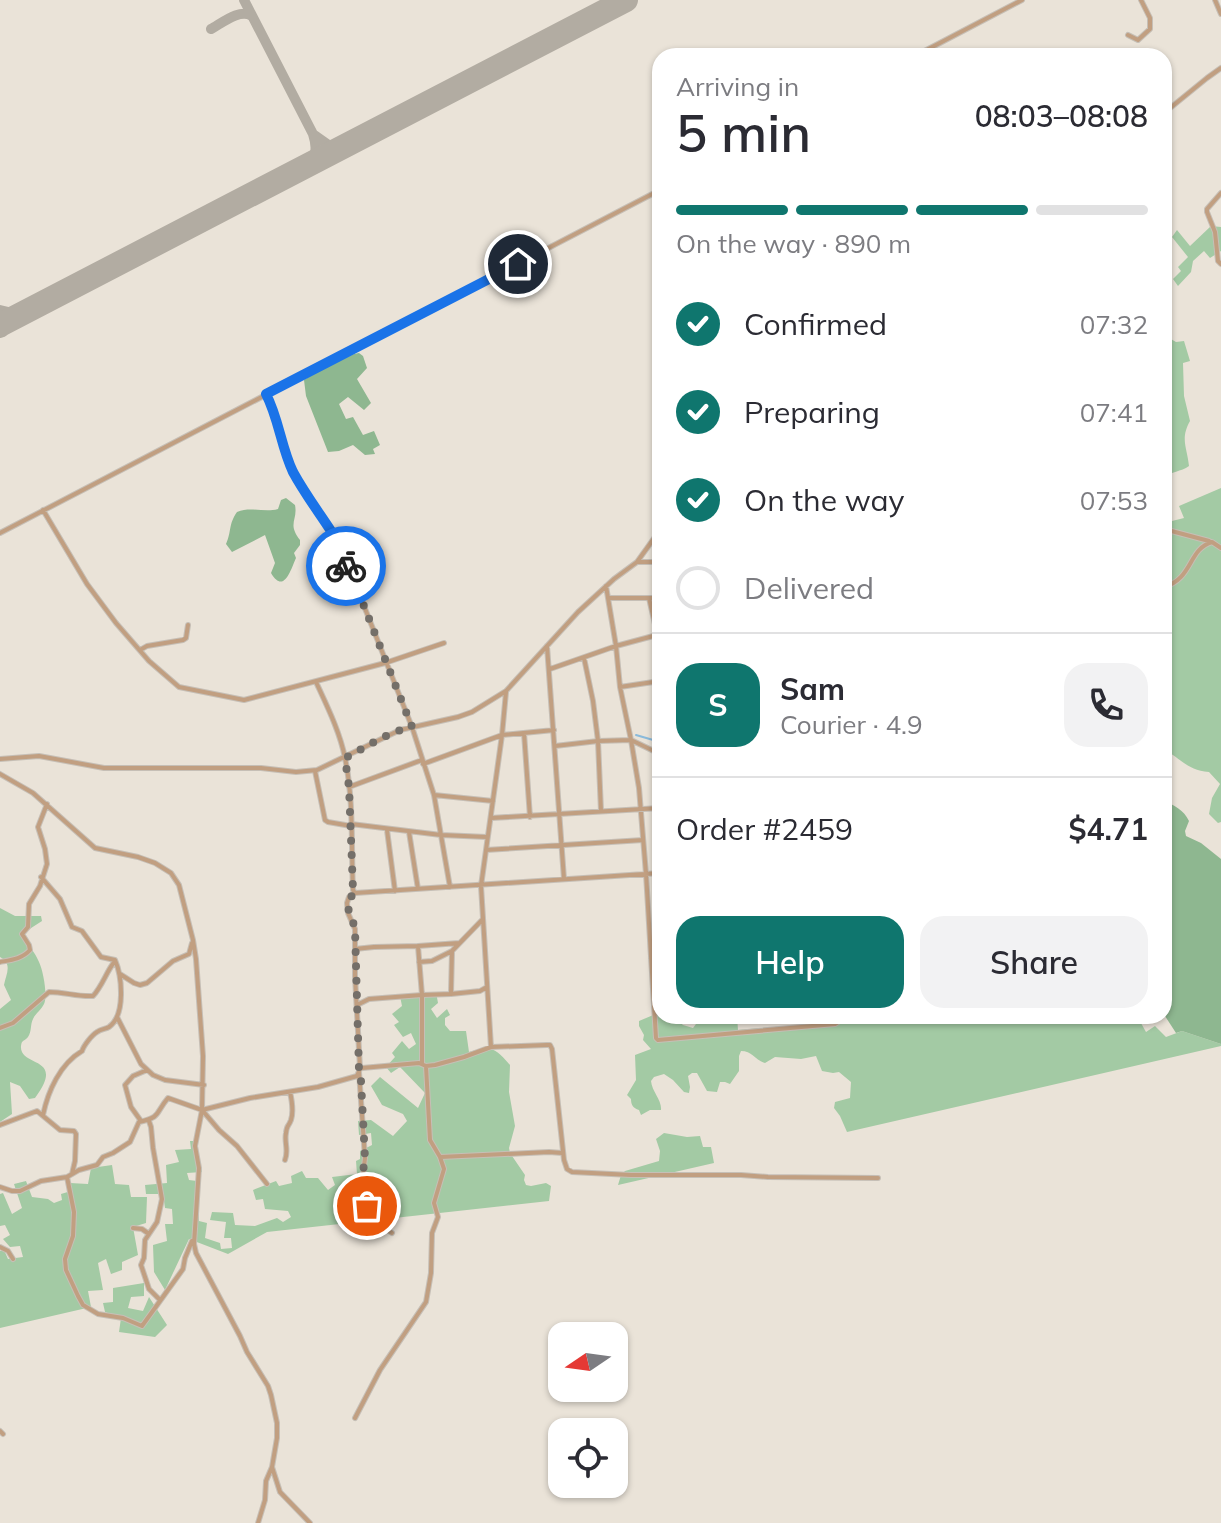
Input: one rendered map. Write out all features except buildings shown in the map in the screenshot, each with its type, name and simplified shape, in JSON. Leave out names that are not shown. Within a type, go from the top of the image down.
[{"type":"street","points":[[930,48],[1022,0]]},
{"type":"street","points":[[1128,35],[1138,40],[1150,29],[1150,18],[1141,0]]},
{"type":"street","points":[[1215,0],[1221,14]]},
{"type":"street","points":[[1172,106],[1221,68]]},
{"type":"street","points":[[1221,193],[1207,209],[1221,264]]},
{"type":"street","points":[[0,533],[652,194]]},
{"type":"street","points":[[266,394],[293,471],[310,503],[332,533],[412,727],[434,795],[450,887]]},
{"type":"street","points":[[43,510],[87,584],[116,623],[177,686],[240,700],[257,698],[385,663],[444,643]]},
{"type":"street","points":[[1172,531],[1212,542],[1221,548]]},
{"type":"street","points":[[0,759],[39,756],[104,768],[315,771],[400,730],[472,712],[506,691],[578,612],[637,562],[652,541]]},
{"type":"street","points":[[1172,584],[1182,578],[1198,550],[1212,542]]},
{"type":"street","points":[[637,562],[652,562]]},
{"type":"street","points":[[606,586],[620,687],[637,774],[652,970]]},
{"type":"street","points":[[608,598],[652,598]]},
{"type":"street","points":[[648,598],[652,614]]},
{"type":"street","points":[[140,650],[183,640],[188,625]]},
{"type":"street","points":[[550,669],[652,636]]},
{"type":"street","points":[[547,646],[564,880]]},
{"type":"street","points":[[584,658],[598,741],[601,811]]},
{"type":"street","points":[[316,682],[345,758],[355,893]]},
{"type":"street","points":[[620,687],[652,682]]},
{"type":"street","points":[[491,1047],[481,886],[506,691]]},
{"type":"street","points":[[349,787],[502,735],[554,730]]},
{"type":"street","points":[[524,733],[530,817]]},
{"type":"street","points":[[555,746],[631,740],[652,750]]},
{"type":"street","points":[[315,771],[325,820],[441,835],[487,837]]},
{"type":"street","points":[[0,774],[33,793],[95,848],[155,863],[171,873],[179,885],[193,940],[204,1085],[195,1146],[199,1168],[193,1239],[202,1264],[270,1391],[277,1431],[258,1523]]},
{"type":"street","points":[[434,795],[493,801]]},
{"type":"street","points":[[0,962],[25,955],[30,950],[22,934],[28,927],[29,904],[40,886],[47,857],[38,827],[47,804]]},
{"type":"street","points":[[490,818],[652,808]]},
{"type":"street","points":[[387,829],[395,891]]},
{"type":"street","points":[[409,831],[418,889]]},
{"type":"street","points":[[486,850],[643,840]]},
{"type":"street","points":[[392,1233],[373,1221],[367,1206],[362,1169],[365,1158],[355,929],[348,913],[349,897],[355,893],[652,874]]},
{"type":"street","points":[[41,877],[60,899],[72,927],[82,931],[101,957],[115,960]]},
{"type":"street","points":[[419,962],[432,961],[452,951],[483,919]]},
{"type":"street","points":[[120,974],[140,985],[147,983],[173,961],[189,954],[193,940]]},
{"type":"street","points":[[355,949],[459,943]]},
{"type":"street","points":[[355,1418],[380,1370],[426,1302],[431,1273],[432,1233],[438,1217],[434,1203],[444,1169],[430,1140],[418,946]]},
{"type":"street","points":[[451,994],[452,951]]},
{"type":"street","points":[[43,1115],[48,1094],[63,1067],[82,1051],[95,1032],[112,1025],[117,1016],[121,1000],[120,974],[115,960]]},
{"type":"street","points":[[0,1028],[13,1023],[49,992],[77,997],[93,996],[105,981],[106,973],[115,960]]},
{"type":"street","points":[[357,1005],[369,999],[451,994],[480,991],[487,987]]},
{"type":"street","points":[[117,1016],[141,1064],[153,1075],[165,1080],[204,1085]]},
{"type":"street","points":[[657,1024],[658,1040],[835,1024]]},
{"type":"street","points":[[359,1070],[424,1065],[464,1057],[491,1047],[550,1045],[567,1169],[578,1173],[878,1178]]},
{"type":"street","points":[[141,1121],[131,1107],[125,1085],[140,1071],[147,1070]]},
{"type":"street","points":[[202,1110],[352,1078],[357,1076],[359,1070]]},
{"type":"street","points":[[285,1160],[288,1151],[285,1134],[293,1116],[290,1092]]},
{"type":"street","points":[[141,1121],[149,1121],[159,1114],[168,1098],[202,1110],[237,1146],[267,1184]]},
{"type":"street","points":[[0,1125],[37,1111],[55,1128],[76,1134],[75,1161],[70,1176],[73,1236],[65,1259],[66,1270],[83,1305],[98,1314],[123,1318],[142,1326],[183,1269],[193,1239]]},
{"type":"street","points":[[0,1187],[20,1191],[41,1181],[70,1176],[97,1165],[103,1157],[130,1142],[141,1121]]},
{"type":"street","points":[[149,1121],[162,1199],[157,1222],[145,1240],[141,1265],[149,1289],[160,1300]]},
{"type":"street","points":[[440,1157],[563,1153]]},
{"type":"street","points":[[133,1228],[142,1229],[150,1235]]},
{"type":"street","points":[[0,1247],[8,1251],[13,1259]]},
{"type":"street","points":[[272,1467],[281,1493],[310,1523]]},
{"type":"green space","points":[[1211,226],[1221,227],[1221,251],[1210,258],[1204,251],[1193,261],[1191,272],[1178,286],[1173,279],[1181,271],[1178,267],[1188,257],[1172,237],[1177,230],[1190,246]]},
{"type":"green space","points":[[1172,340],[1184,341],[1190,361],[1183,363],[1184,396],[1190,421],[1185,438],[1189,466],[1172,473]]},
{"type":"green space","points":[[359,353],[367,368],[357,379],[371,403],[364,410],[348,397],[339,404],[346,419],[353,417],[363,435],[374,431],[380,445],[373,449],[375,454],[365,455],[353,445],[328,452],[306,396],[304,380]]},
{"type":"green space","points":[[1221,488],[1221,822],[1218,823],[1209,814],[1212,798],[1220,784],[1209,772],[1190,766],[1172,754],[1172,521],[1184,518],[1179,506]]},
{"type":"green space","points":[[286,498],[295,505],[293,526],[300,545],[294,553],[296,558],[289,573],[280,581],[271,573],[275,563],[265,535],[232,552],[226,544],[237,512],[278,509],[281,500]]},
{"type":"green space","points":[[1172,805],[1189,821],[1186,836],[1221,859],[1221,1044],[1182,1031],[1176,1033],[1170,1024]]},
{"type":"green space","points":[[0,908],[15,916],[41,916],[42,921],[25,935],[41,966],[45,1000],[21,1046],[22,1053],[44,1068],[46,1075],[35,1098],[29,1099],[20,1086],[10,1082],[12,1114],[0,1122],[0,1009],[11,1000],[4,985],[8,966],[0,957]]},
{"type":"green space","points":[[436,992],[438,1003],[431,1009],[437,1018],[447,1009],[450,1015],[445,1018],[445,1025],[450,1031],[466,1031],[469,1052],[492,1050],[510,1065],[509,1092],[515,1126],[510,1153],[525,1175],[526,1185],[546,1183],[551,1186],[549,1201],[267,1232],[228,1254],[189,1239],[165,1290],[154,1272],[153,1245],[167,1241],[165,1224],[173,1224],[172,1209],[165,1208],[163,1194],[146,1194],[145,1185],[167,1183],[166,1165],[179,1162],[175,1150],[191,1149],[190,1141],[196,1141],[202,1172],[187,1173],[189,1180],[197,1181],[199,1221],[207,1223],[205,1238],[220,1243],[221,1249],[232,1248],[231,1238],[224,1238],[226,1222],[210,1220],[212,1212],[233,1213],[235,1225],[255,1226],[277,1218],[283,1222],[291,1217],[288,1211],[265,1209],[263,1199],[256,1200],[253,1190],[276,1181],[279,1186],[292,1183],[291,1176],[302,1171],[306,1178],[318,1178],[328,1190],[335,1185],[332,1177],[357,1174],[356,1161],[360,1159],[360,1151],[372,1145],[371,1133],[359,1135],[358,1121],[371,1120],[393,1136],[407,1121],[403,1114],[382,1105],[371,1086],[380,1077],[418,1108],[425,1093],[400,1067],[391,1073],[386,1067],[395,1057],[392,1053],[402,1041],[409,1049],[416,1044],[411,1033],[403,1037],[394,1025],[399,1022],[392,1014],[402,1006],[400,996]]},
{"type":"green space","points":[[652,1016],[652,1024],[682,1024],[693,1028],[696,1024],[738,1024],[738,1030],[811,1024],[1142,1024],[1146,1032],[1155,1026],[1166,1037],[1182,1031],[1221,1046],[847,1132],[834,1108],[835,1102],[850,1098],[851,1082],[839,1072],[822,1071],[816,1056],[801,1059],[775,1057],[765,1063],[741,1051],[739,1071],[730,1084],[720,1082],[717,1092],[707,1091],[697,1073],[688,1076],[689,1093],[664,1074],[654,1077],[651,1081],[661,1110],[650,1110],[641,1115],[627,1095],[636,1080],[635,1055],[651,1049],[643,1040],[639,1021]]},
{"type":"green space","points":[[664,1133],[700,1136],[703,1147],[711,1147],[714,1163],[618,1185],[625,1171],[659,1161],[656,1139]]},
{"type":"green space","points":[[112,1165],[115,1184],[129,1185],[131,1197],[147,1197],[146,1223],[133,1227],[138,1255],[122,1262],[122,1270],[111,1274],[106,1259],[98,1263],[103,1290],[88,1291],[91,1307],[0,1328],[0,1251],[4,1250],[8,1259],[23,1257],[20,1246],[10,1247],[3,1239],[10,1235],[5,1225],[0,1226],[0,1194],[3,1193],[12,1214],[22,1208],[14,1184],[26,1181],[32,1197],[54,1203],[62,1200],[61,1194],[71,1191],[70,1183],[88,1184],[91,1168]]},
{"type":"green space","points":[[144,1283],[144,1296],[131,1297],[128,1308],[143,1311],[149,1297],[167,1325],[155,1337],[119,1332],[121,1318],[105,1312],[103,1303],[113,1302],[113,1288]]},
{"type":"waterway","points":[[636,735],[652,740]]},
{"type":"taxiway","points":[[244,0],[313,134],[330,146],[349,146]]},
{"type":"taxiway","points":[[211,29],[237,15],[252,16]]},
{"type":"taxiway","points":[[305,168],[315,152],[313,134]]},
{"type":"taxiway","points":[[0,310],[21,315]]},
{"type":"taxiway","points":[[0,333],[14,318]]},
{"type":"runway","points":[[0,325],[626,0]]},
{"type":"way so far","points":[[346,566],[412,727],[373,742],[345,758],[355,893],[347,903],[355,929],[365,1158],[362,1169],[367,1206]]},
{"type":"route","points":[[346,566],[332,533],[310,503],[293,471],[266,394],[518,264]]}]
